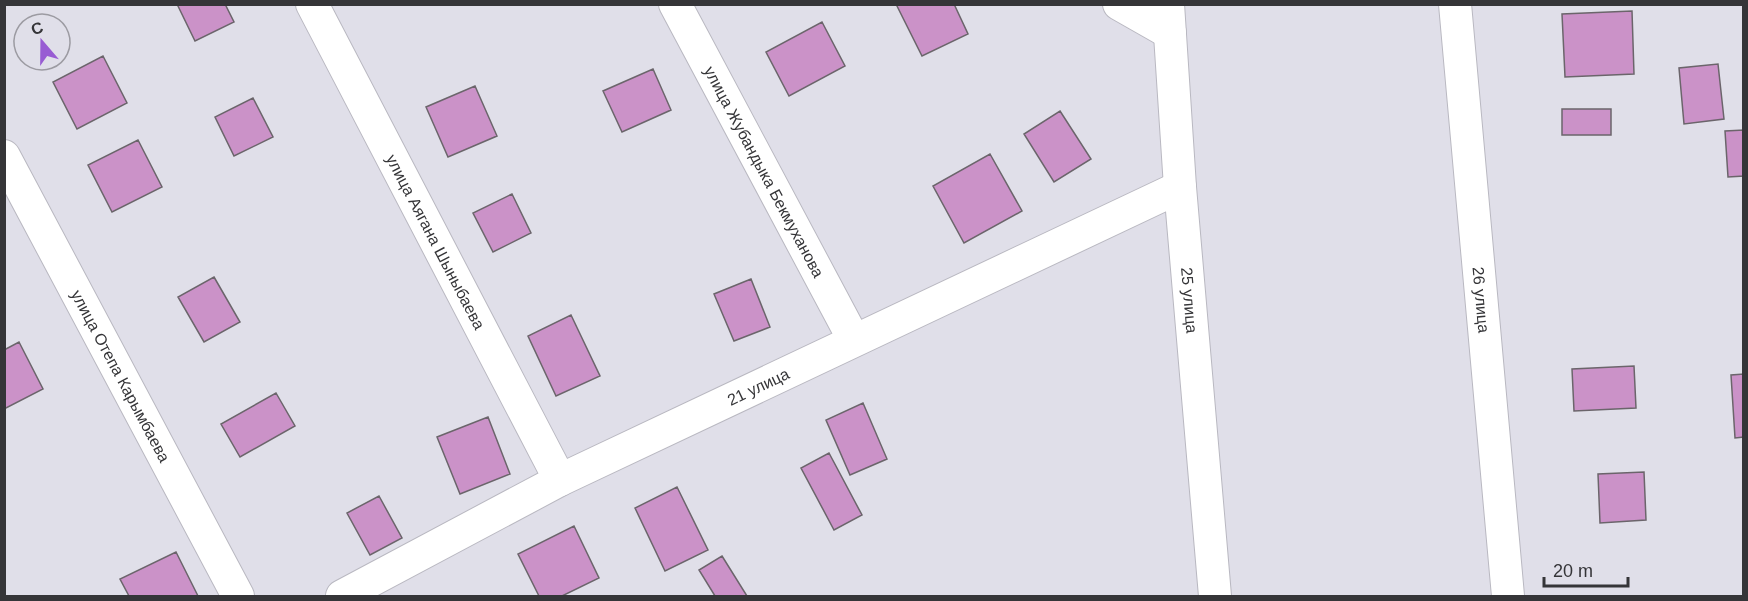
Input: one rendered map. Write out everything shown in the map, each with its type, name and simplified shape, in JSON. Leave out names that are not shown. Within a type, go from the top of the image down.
[{"type":"street","name":"улица Аягана Шыныбаева","points":[[312,4],[560,480]]},
{"type":"street","name":"улица Жубандыка Бекмуханова","points":[[675,4],[854,340]]},
{"type":"street","points":[[1119,4],[1169,19]]},
{"type":"street","name":"26 улица","points":[[1455,4],[1508,597]]},
{"type":"street","name":"25 улица","points":[[1169,19],[1180,187],[1215,597]]},
{"type":"street","name":"улица Отепа Карымбаева","points":[[4,156],[238,597]]},
{"type":"street","name":"21 улица","points":[[342,597],[560,480],[1180,187]]},
{"type":"building","points":[[177,4],[225,4],[234,22],[195,41]]},
{"type":"building","points":[[896,4],[954,4],[968,34],[922,56]]},
{"type":"building","points":[[1632,11],[1634,74],[1565,77],[1562,14]]},
{"type":"building","points":[[822,22],[845,66],[789,96],[766,52]]},
{"type":"building","points":[[103,56],[127,103],[77,129],[53,82]]},
{"type":"building","points":[[1718,64],[1724,119],[1684,124],[1679,68]]},
{"type":"building","points":[[653,69],[671,110],[622,132],[603,91]]},
{"type":"building","points":[[475,86],[497,136],[448,157],[426,107]]},
{"type":"building","points":[[253,98],[273,137],[234,156],[215,117]]},
{"type":"building","points":[[1562,109],[1611,109],[1611,135],[1562,135]]},
{"type":"building","points":[[1060,111],[1091,159],[1054,182],[1024,134]]},
{"type":"building","points":[[1744,130],[1744,176],[1728,177],[1725,131]]},
{"type":"building","points":[[138,140],[162,187],[112,212],[88,165]]},
{"type":"building","points":[[990,154],[1022,211],[964,243],[933,186]]},
{"type":"building","points":[[512,194],[531,233],[493,252],[473,213]]},
{"type":"building","points":[[214,277],[240,322],[204,342],[178,297]]},
{"type":"building","points":[[751,279],[770,327],[734,341],[714,294]]},
{"type":"building","points":[[571,315],[600,376],[556,396],[528,336]]},
{"type":"building","points":[[19,342],[43,389],[4,409],[4,350]]},
{"type":"building","points":[[1634,366],[1636,408],[1574,411],[1572,369]]},
{"type":"building","points":[[1744,374],[1744,437],[1735,438],[1731,375]]},
{"type":"building","points":[[276,393],[295,426],[240,457],[221,424]]},
{"type":"building","points":[[863,403],[887,459],[850,475],[826,420]]},
{"type":"building","points":[[488,417],[510,474],[460,494],[437,437]]},
{"type":"building","points":[[829,453],[862,515],[834,530],[801,468]]},
{"type":"building","points":[[1644,472],[1646,520],[1600,523],[1598,474]]},
{"type":"building","points":[[677,487],[708,550],[665,571],[635,508]]},
{"type":"building","points":[[379,496],[402,538],[370,555],[347,513]]},
{"type":"building","points":[[574,526],[599,578],[562,596],[539,596],[518,554]]},
{"type":"building","points":[[176,552],[198,596],[129,596],[120,579]]},
{"type":"building","points":[[722,556],[747,596],[715,596],[699,570]]}]
